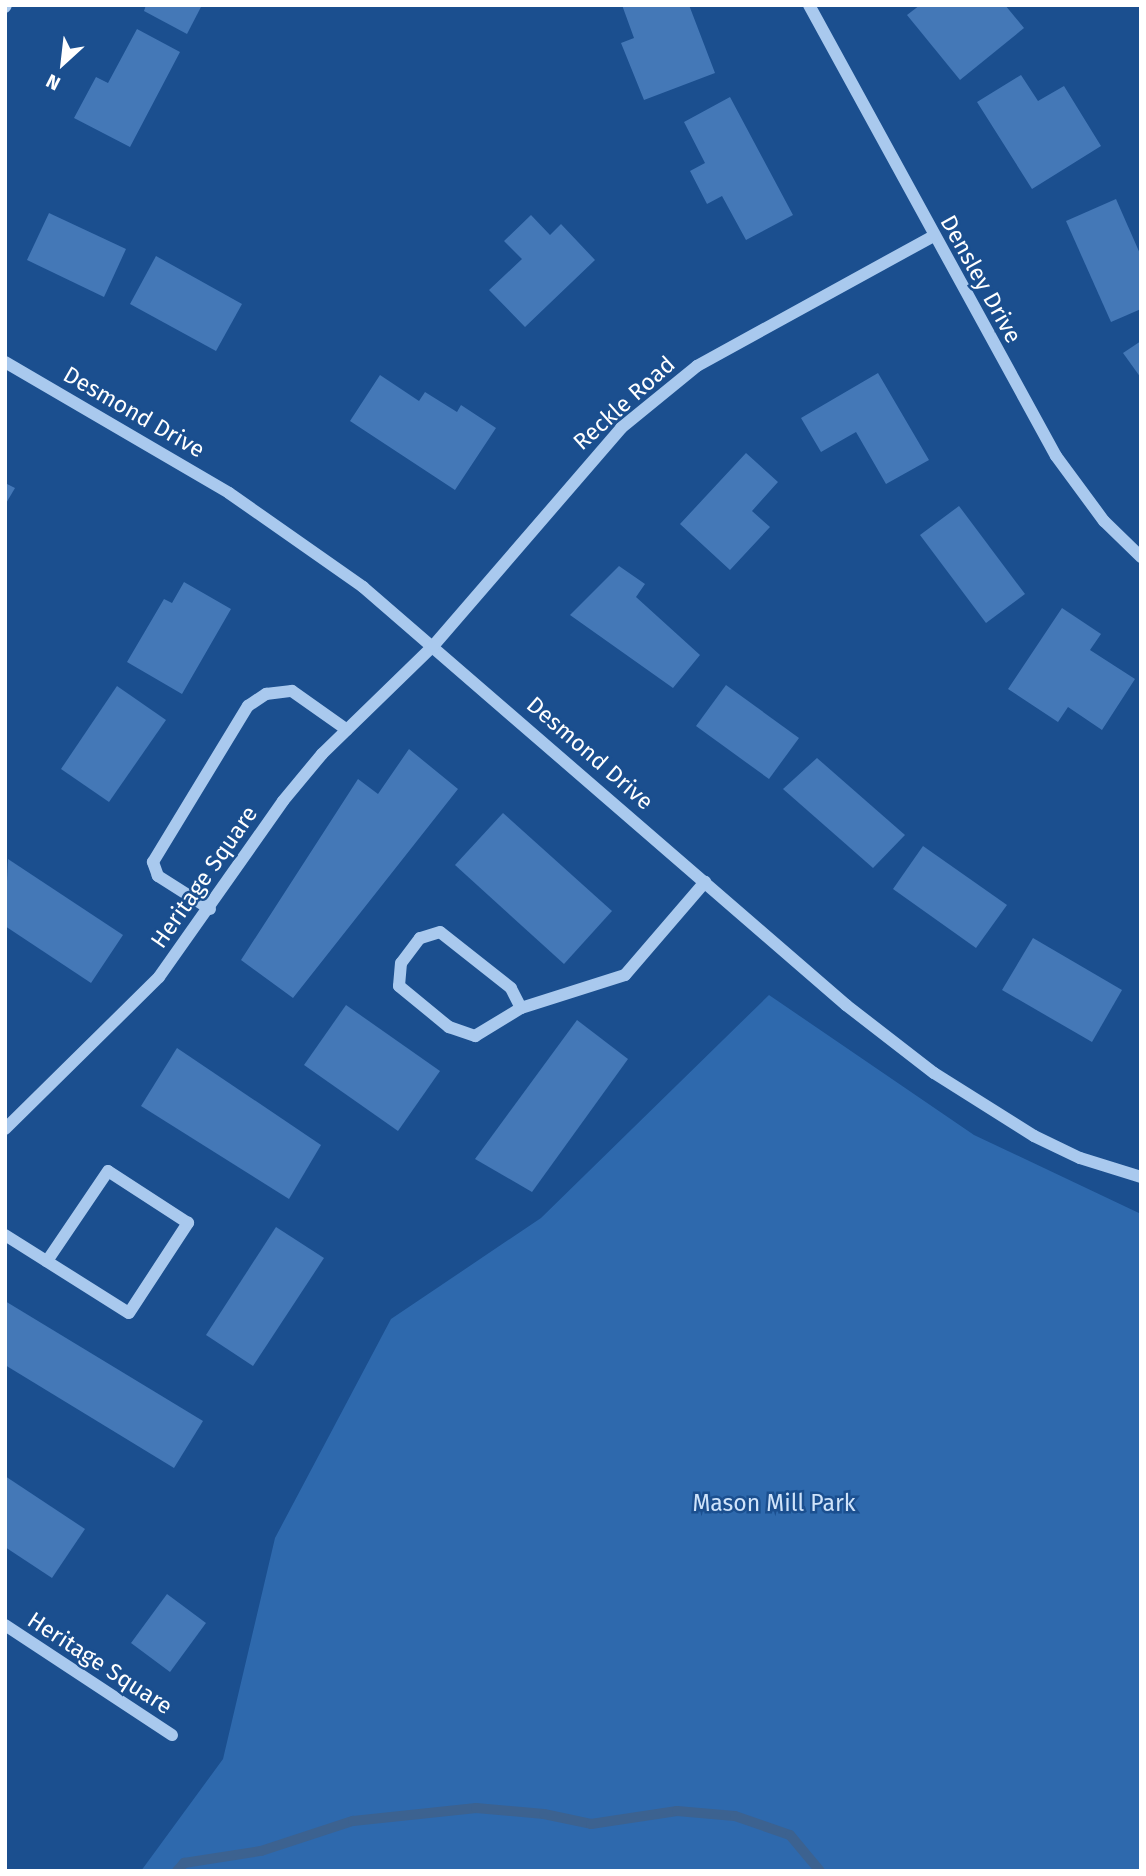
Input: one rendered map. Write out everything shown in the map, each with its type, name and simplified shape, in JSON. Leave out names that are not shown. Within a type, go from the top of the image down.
[{"type":"street","name":"Densley Drive","points":[[809,5],[933,236],[1056,456],[1104,521],[1141,557]]},
{"type":"street","name":"Reckle Road","points":[[434,645],[578,474],[659,395],[697,366],[933,236]]},
{"type":"street","name":"Desmond Drive","points":[[5,362],[278,525],[434,645],[846,1005],[972,1099],[1080,1158],[1141,1177]]},
{"type":"street","name":"Heritage Square","points":[[5,1129],[159,977],[210,909],[283,801],[346,730],[434,645]]},
{"type":"street","points":[[210,909],[158,876],[153,862],[248,706],[266,694],[292,691],[346,730]]},
{"type":"street","points":[[521,1007],[511,988],[440,932],[420,938],[401,963],[400,986],[449,1027],[475,1036],[521,1007],[625,975],[705,882]]},
{"type":"street","points":[[5,1235],[129,1313],[188,1223],[108,1171],[47,1261]]},
{"type":"street","name":"Heritage Square","points":[[5,1625],[172,1735]]},
{"type":"green space","name":"Mason Mill Park","points":[[769,995],[974,1135],[1141,1214],[1141,1871],[141,1871],[223,1759],[275,1538],[391,1319],[541,1218]]},
{"type":"building","points":[[146,5],[202,5],[187,34],[144,11]]},
{"type":"building","points":[[622,5],[689,5],[715,73],[644,100],[621,43],[634,38]]},
{"type":"building","points":[[920,5],[1005,5],[1024,28],[960,80],[907,15]]},
{"type":"building","points":[[137,29],[180,52],[130,147],[74,118],[96,77],[108,83]]},
{"type":"building","points":[[1021,75],[1038,101],[1064,86],[1101,146],[1032,189],[977,102]]},
{"type":"building","points":[[730,97],[793,215],[746,240],[722,196],[707,204],[690,171],[705,163],[684,122]]},
{"type":"building","points":[[1116,199],[1141,256],[1141,309],[1111,322],[1066,221]]},
{"type":"building","points":[[49,213],[126,249],[104,297],[27,260]]},
{"type":"building","points":[[531,215],[550,235],[561,224],[595,260],[525,327],[489,290],[522,259],[504,241]]},
{"type":"building","points":[[156,256],[242,304],[216,351],[130,304]]},
{"type":"building","points":[[1141,341],[1141,378],[1123,353]]},
{"type":"building","points":[[878,373],[929,460],[886,484],[856,432],[821,452],[801,418]]},
{"type":"building","points":[[380,375],[419,401],[425,392],[457,412],[461,405],[496,428],[455,490],[350,421]]},
{"type":"building","points":[[746,453],[778,482],[752,511],[770,527],[730,570],[680,524]]},
{"type":"building","points":[[5,483],[15,488],[5,505]]},
{"type":"building","points":[[959,506],[1025,594],[986,623],[920,535]]},
{"type":"building","points":[[619,566],[645,584],[636,597],[700,655],[673,688],[570,615]]},
{"type":"building","points":[[184,582],[231,609],[182,694],[127,662],[164,599],[172,603]]},
{"type":"building","points":[[1062,608],[1101,634],[1090,650],[1135,679],[1102,730],[1068,707],[1058,722],[1008,689]]},
{"type":"building","points":[[726,685],[799,738],[769,779],[696,726]]},
{"type":"building","points":[[117,686],[166,720],[109,802],[61,769]]},
{"type":"building","points":[[409,749],[458,789],[293,998],[241,960],[358,779],[378,794]]},
{"type":"building","points":[[817,758],[905,835],[873,868],[783,789]]},
{"type":"building","points":[[503,813],[612,911],[564,964],[455,865]]},
{"type":"building","points":[[923,846],[1007,905],[976,948],[893,889]]},
{"type":"building","points":[[8,859],[123,935],[91,983],[5,926]]},
{"type":"building","points":[[1033,938],[1122,990],[1092,1042],[1002,990]]},
{"type":"building","points":[[346,1005],[440,1071],[398,1131],[304,1065]]},
{"type":"building","points":[[577,1020],[628,1059],[532,1192],[475,1159]]},
{"type":"building","points":[[177,1048],[321,1145],[289,1199],[141,1106]]},
{"type":"building","points":[[276,1227],[324,1258],[253,1366],[206,1335]]},
{"type":"building","points":[[5,1301],[203,1421],[174,1468],[5,1365]]},
{"type":"building","points":[[5,1476],[85,1529],[52,1578],[5,1547]]},
{"type":"building","points":[[167,1594],[206,1623],[170,1672],[131,1643]]},
{"type":"waterway","points":[[177,1871],[184,1863],[261,1851],[353,1821],[476,1808],[544,1814],[591,1824],[677,1811],[735,1816],[790,1835],[820,1871]]}]
